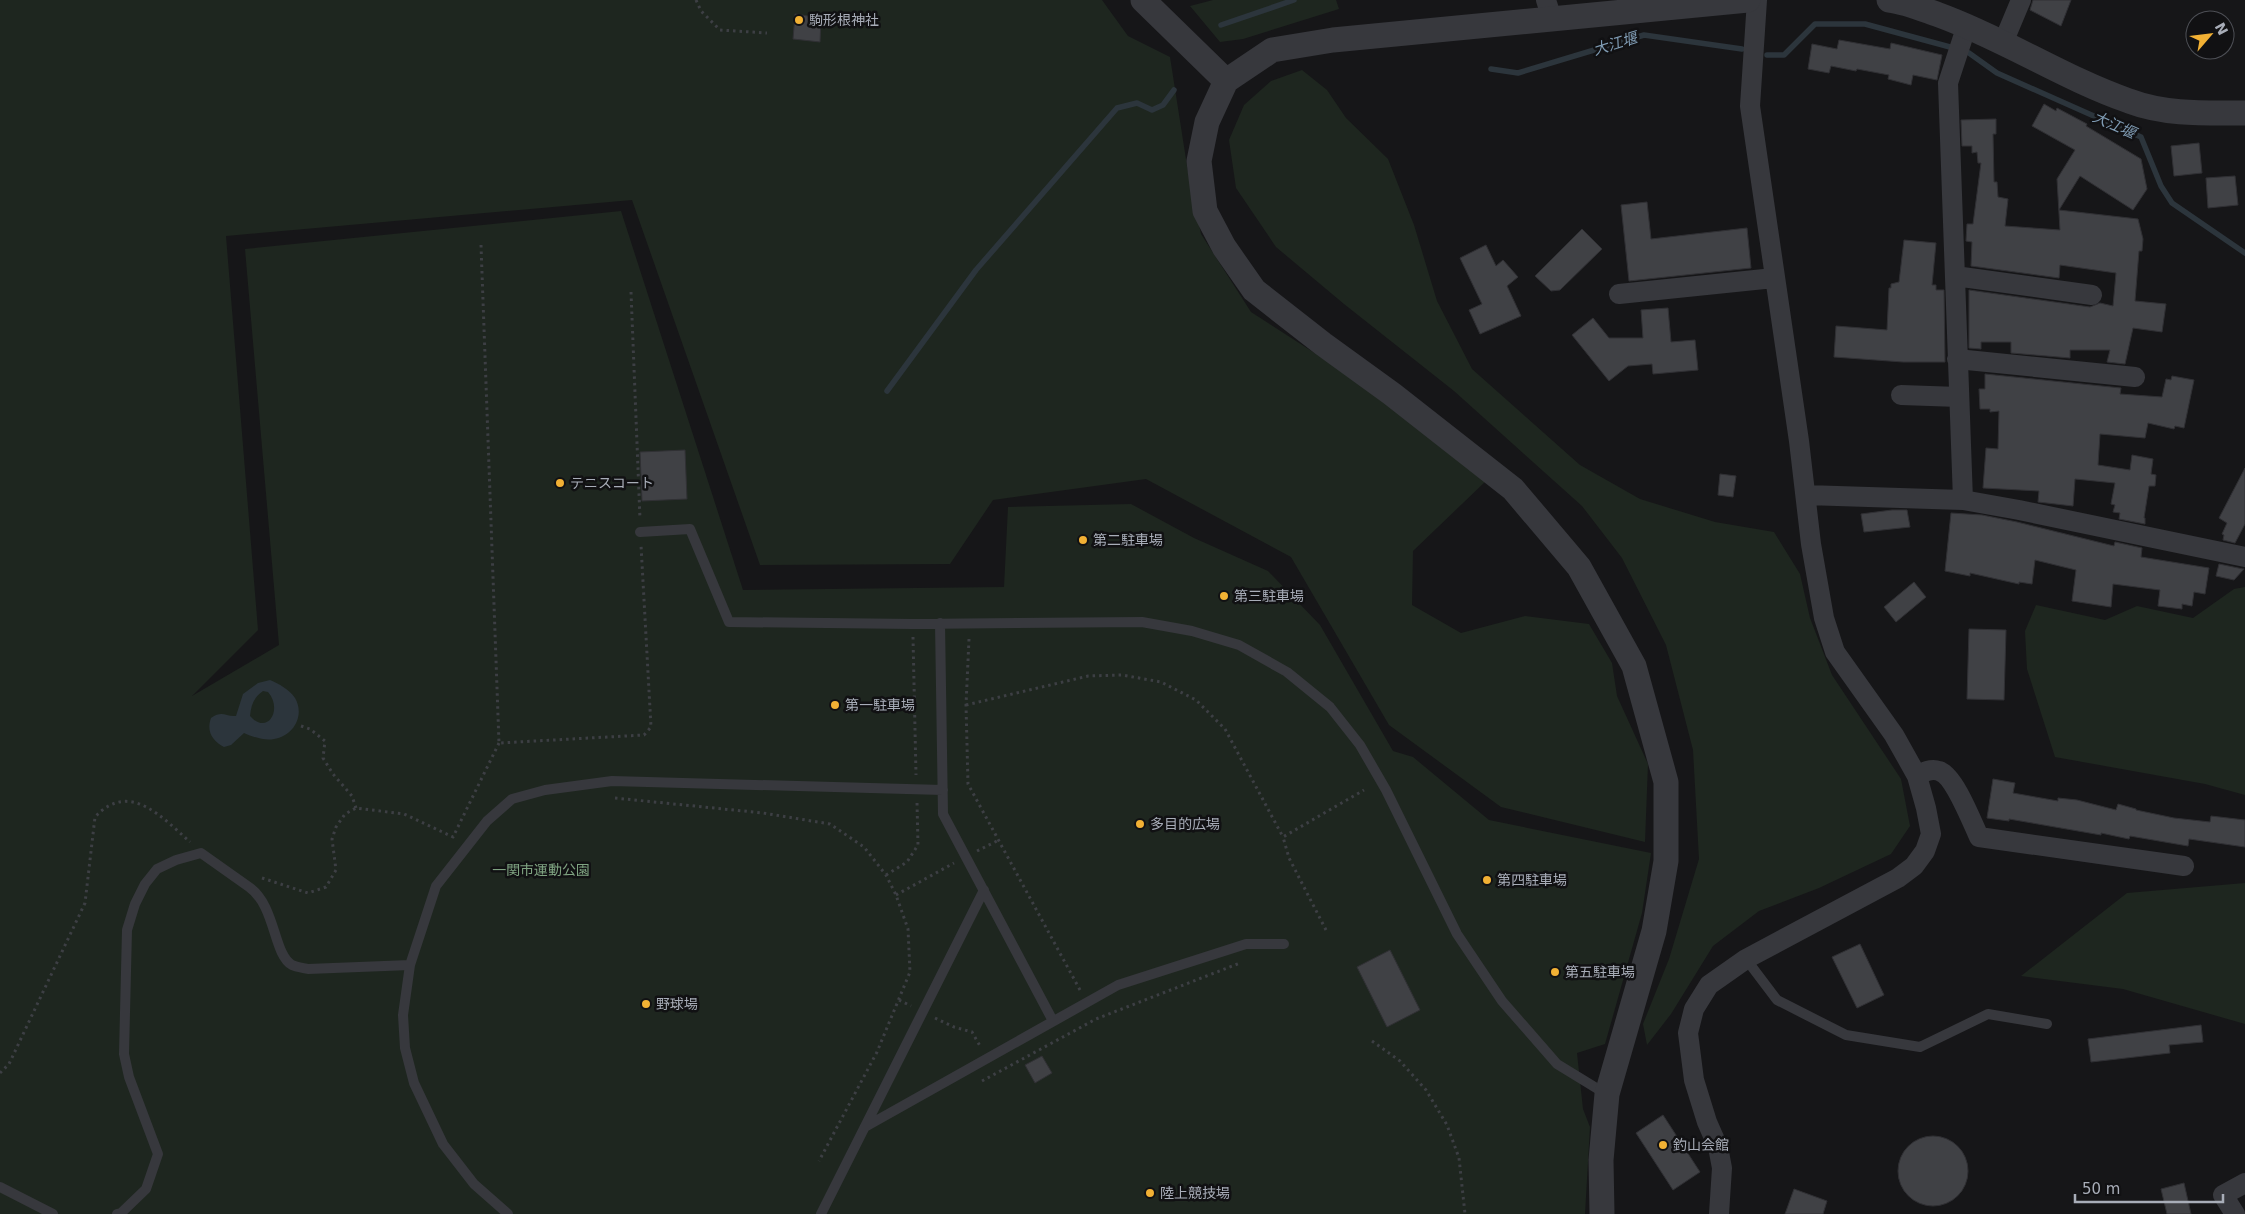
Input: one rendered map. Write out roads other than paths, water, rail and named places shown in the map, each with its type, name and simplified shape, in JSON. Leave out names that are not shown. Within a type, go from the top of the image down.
[{"type":"street","points":[[1143,0],[1226,81]]},
{"type":"street","points":[[1602,1214],[1601,1160],[1607,1094],[1654,931],[1666,861],[1666,782],[1634,666],[1579,567],[1514,489],[1254,290],[1224,247],[1205,211],[1199,161],[1207,122],[1226,81],[1272,50],[1549,9],[1748,0]]},
{"type":"street","points":[[1719,1214],[1722,1168],[1718,1146],[1694,1080],[1688,1033],[1694,1009],[1709,985],[1746,958],[1898,878],[1914,866],[1925,851],[1931,834],[1917,776],[1894,735],[1836,652],[1824,618],[1750,106],[1757,0]]},
{"type":"street","points":[[1889,0],[1902,2],[1967,25],[2089,85],[2130,102],[2170,111],[2245,113]]},
{"type":"street","points":[[2003,43],[2021,0]]},
{"type":"street","points":[[1962,500],[1948,83],[1967,25]]},
{"type":"street","points":[[1955,276],[2092,295]]},
{"type":"street","points":[[1619,294],[1774,278]]},
{"type":"street","points":[[1958,359],[2135,377]]},
{"type":"street","points":[[1901,395],[1959,398]]},
{"type":"street","points":[[1806,495],[1962,500],[2245,557]]},
{"type":"street","points":[[1917,776],[1928,770],[1940,770],[1950,778],[1980,837],[2184,866]]},
{"type":"street","points":[[2235,1214],[2223,1195],[2245,1182]]},
{"type":"lane","points":[[640,532],[690,529],[730,622],[913,624],[1142,622],[1192,631],[1239,644],[1287,672],[1330,707],[1360,745],[1386,790],[1457,934],[1502,1001],[1557,1064],[1607,1094]]},
{"type":"lane","points":[[940,623],[943,814],[1053,1021]]},
{"type":"lane","points":[[508,1214],[474,1184],[443,1144],[414,1083],[404,1048],[403,1014],[410,965],[436,886],[487,821],[512,799],[545,790],[612,781],[943,790]]},
{"type":"lane","points":[[117,1214],[121,1213],[146,1189],[158,1154],[129,1077],[124,1054],[127,930],[138,897],[145,884],[157,869],[176,860],[201,853],[249,886],[257,892],[266,905],[283,954],[292,965],[308,969],[410,965]]},
{"type":"lane","points":[[821,1214],[984,890]]},
{"type":"lane","points":[[864,1127],[1118,985],[1246,944],[1284,944]]},
{"type":"lane","points":[[1746,958],[1777,1000],[1846,1035],[1920,1047],[1988,1014],[2047,1024]]},
{"type":"lane","points":[[0,1187],[53,1214]]},
{"type":"waterway","points":[[1221,25],[1294,0]]},
{"type":"waterway","name":"大江堰","points":[[1767,55],[1784,55],[1815,24],[1865,24],[1950,47]]},
{"type":"waterway","name":"大江堰","points":[[1491,69],[1518,73],[1644,35],[1742,49]]},
{"type":"waterway","name":"大江堰","points":[[1969,53],[1997,73],[2141,137],[2161,186],[2172,203],[2245,253]]},
{"type":"waterway","points":[[887,391],[976,270],[1117,108],[1137,103],[1152,110],[1163,105],[1174,90]]},
{"type":"place","name":"駒形根神社","points":[[799,20]]},
{"type":"place","name":"テニスコート","points":[[560,483]]},
{"type":"place","name":"第二駐車場","points":[[1083,540]]},
{"type":"place","name":"第三駐車場","points":[[1224,596]]},
{"type":"place","name":"第一駐車場","points":[[835,705]]},
{"type":"place","name":"多目的広場","points":[[1140,824]]},
{"type":"place","name":"第四駐車場","points":[[1487,880]]},
{"type":"place","name":"第五駐車場","points":[[1555,972]]},
{"type":"place","name":"野球場","points":[[646,1004]]},
{"type":"place","name":"釣山会館","points":[[1663,1145]]},
{"type":"place","name":"陸上競技場","points":[[1150,1193]]},
{"type":"park label","name":"一関市運動公園","points":[[541,870]]}]
